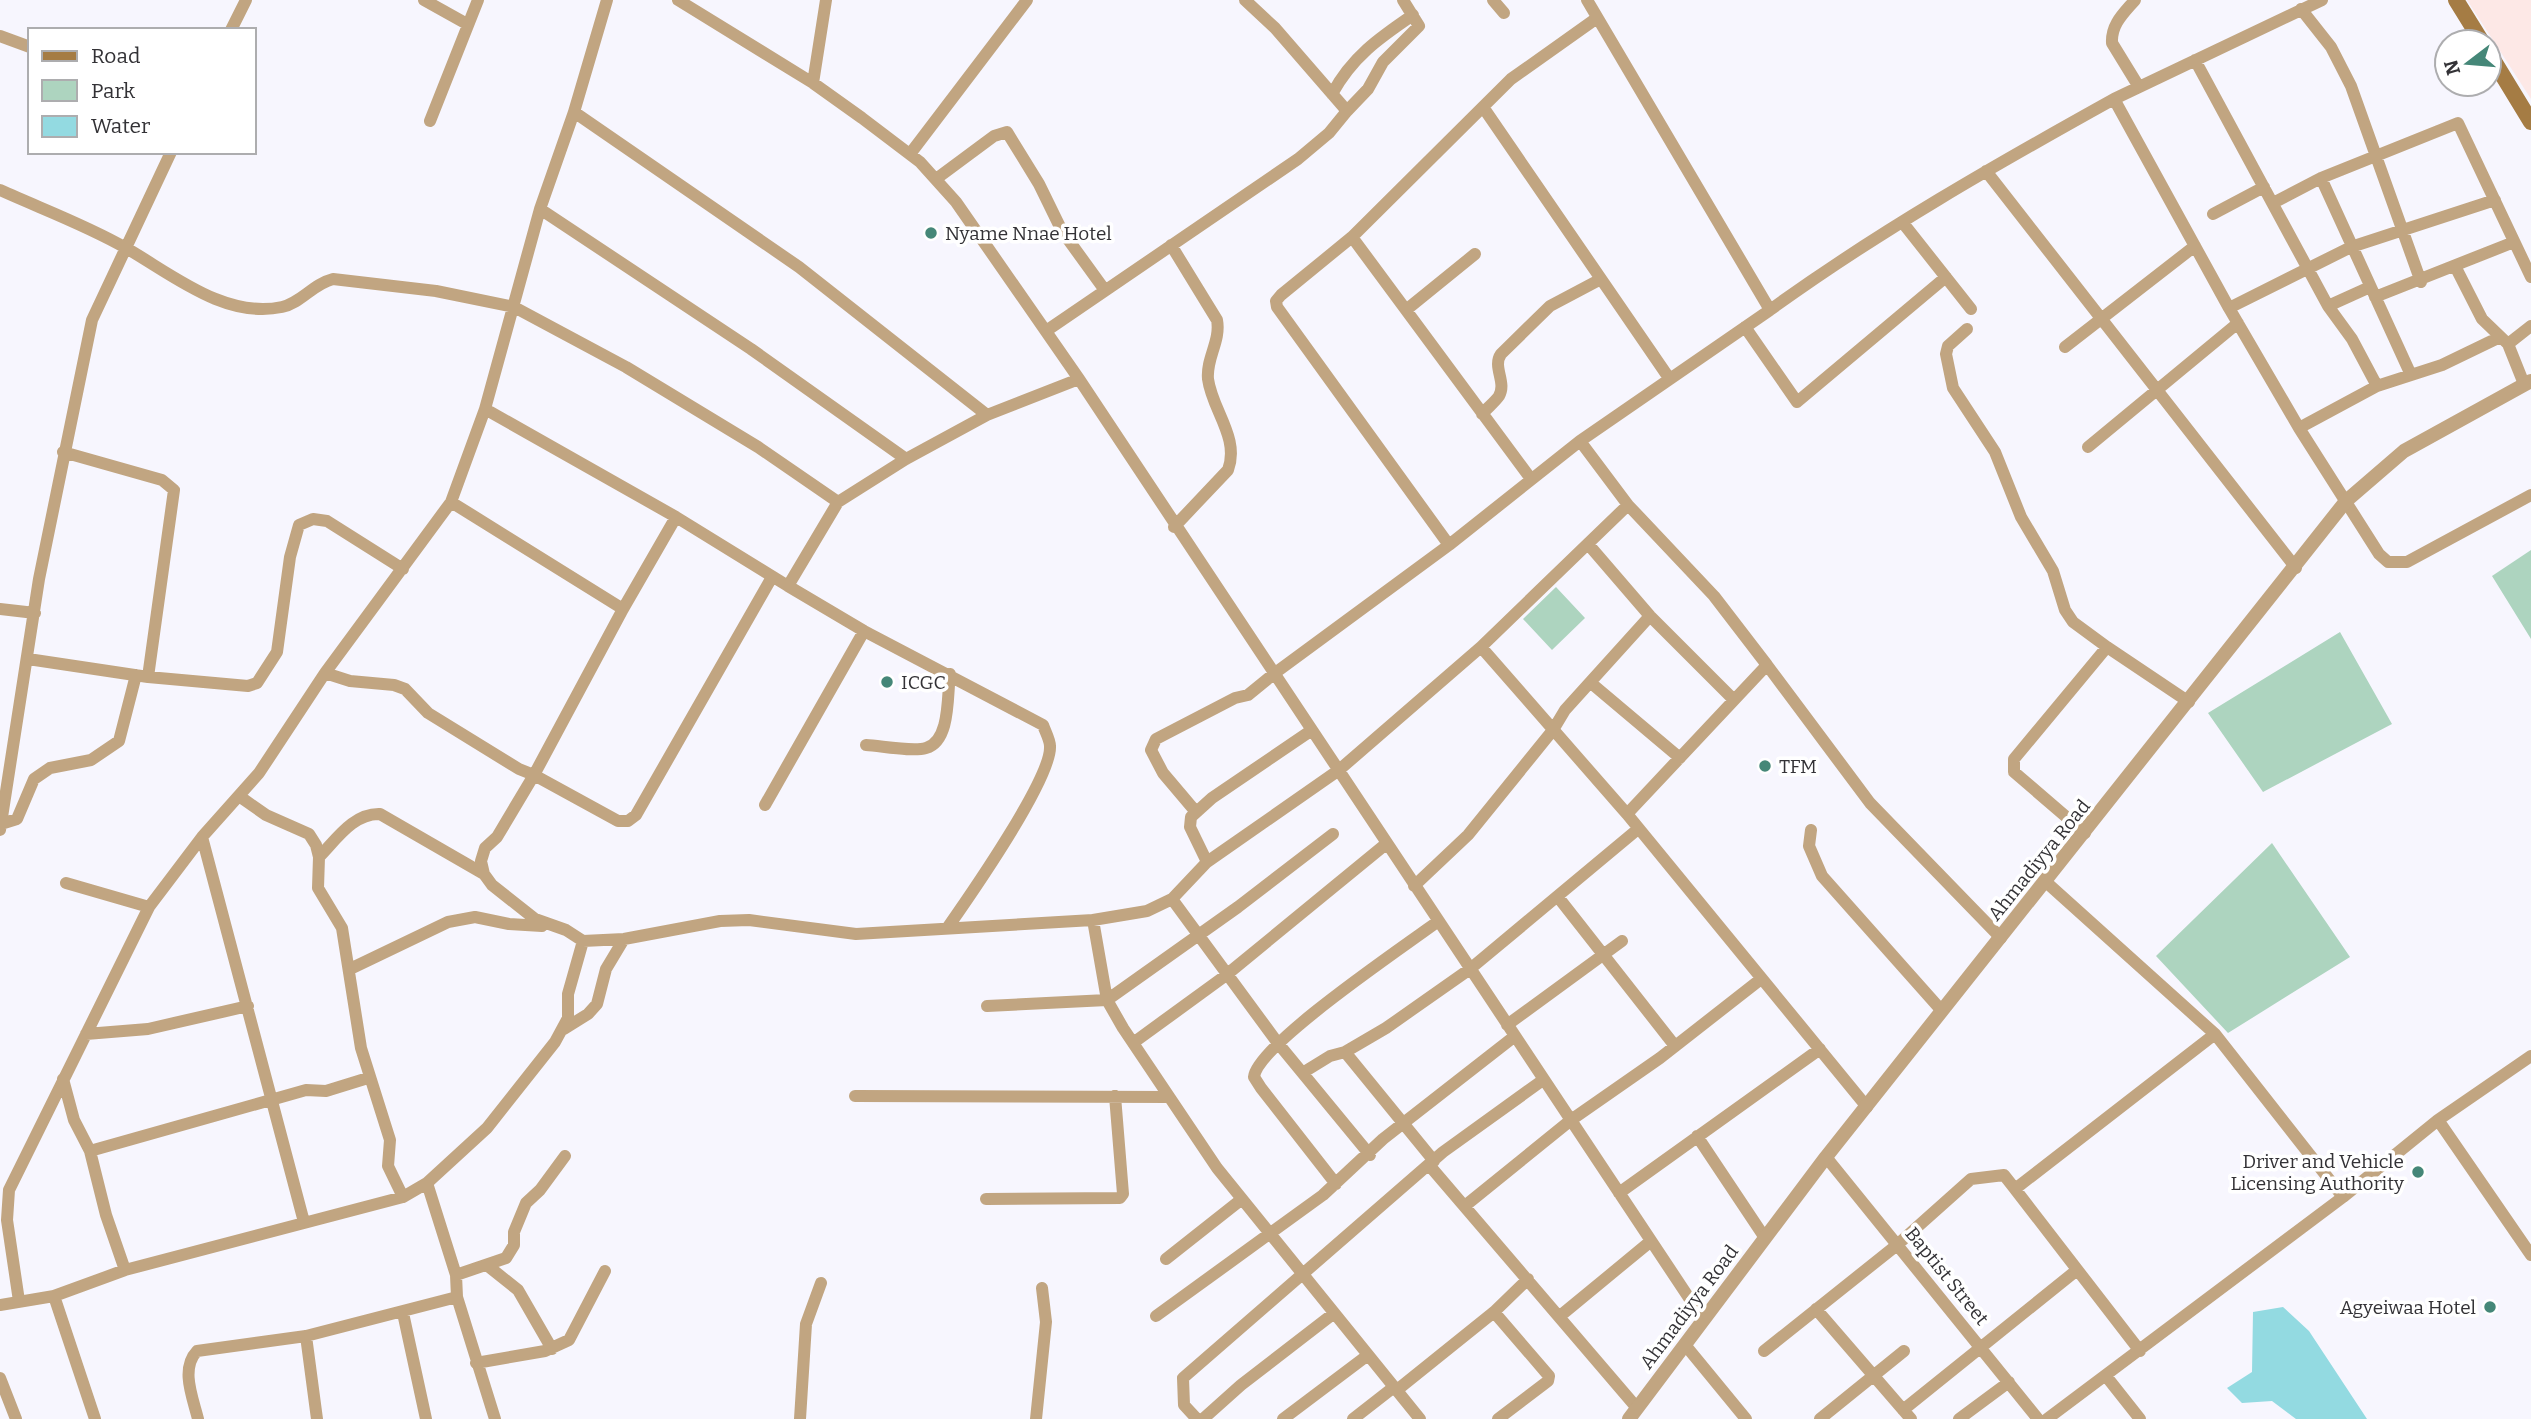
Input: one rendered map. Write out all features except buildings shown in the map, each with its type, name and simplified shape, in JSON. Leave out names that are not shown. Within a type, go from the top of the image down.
[{"type":"main road","points":[[2456,0],[2473,28]]},
{"type":"main road","points":[[2503,76],[2531,122]]},
{"type":"street","points":[[232,28],[246,0]]},
{"type":"street","points":[[424,0],[467,24]]},
{"type":"street","points":[[430,121],[478,0]]},
{"type":"street","points":[[19,1301],[6,1201],[63,1079],[149,907],[202,837],[259,773],[325,673],[451,502],[485,409],[540,209],[574,112],[607,0]]},
{"type":"street","points":[[813,83],[826,0]]},
{"type":"street","points":[[910,154],[1027,0]]},
{"type":"street","points":[[1245,0],[1275,28],[1347,111]]},
{"type":"street","points":[[1493,0],[1504,13]]},
{"type":"street","points":[[1587,0],[1770,310]]},
{"type":"street","points":[[2135,0],[2113,28],[2112,43],[2139,87]]},
{"type":"street","points":[[1196,812],[1163,773],[1151,750],[1152,744],[1212,710],[1248,695],[1449,545],[1580,441],[1820,274],[1986,171],[2115,99],[2322,0]]},
{"type":"street","points":[[685,2],[813,83],[910,154],[936,179],[986,243],[1703,1319]]},
{"type":"street","points":[[1046,331],[1298,159],[1329,133],[1367,89],[1382,62],[1419,26],[1409,5],[1367,46],[1343,74],[1332,94]]},
{"type":"street","points":[[2301,9],[2340,63],[2376,154],[2421,282]]},
{"type":"street","points":[[1449,545],[1277,307],[1276,301],[1352,237],[1511,79],[1597,18]]},
{"type":"street","points":[[0,36],[28,46]]},
{"type":"street","points":[[2195,60],[2328,306],[2352,340],[2377,386]]},
{"type":"street","points":[[2115,99],[2229,308],[2299,428],[2379,554],[2388,562],[2407,562],[2531,495]]},
{"type":"street","points":[[1483,107],[1669,378]]},
{"type":"street","points":[[574,112],[799,267],[987,415]]},
{"type":"street","points":[[2273,203],[2376,154],[2458,123],[2531,277]]},
{"type":"street","points":[[936,179],[994,136],[1007,132],[1039,184],[1062,231],[1104,289]]},
{"type":"street","points":[[0,830],[6,760],[28,659],[63,452],[92,320],[170,154]]},
{"type":"street","points":[[1986,171],[2296,568]]},
{"type":"street","points":[[2321,178],[2411,375]]},
{"type":"street","points":[[2213,214],[2264,187]]},
{"type":"street","points":[[0,190],[125,248],[226,304],[260,309],[284,307],[319,282],[332,279],[449,293],[514,307],[626,367],[758,447],[838,502]]},
{"type":"street","points":[[2229,308],[2351,247],[2401,228],[2495,200]]},
{"type":"street","points":[[540,209],[751,349],[906,459]]},
{"type":"street","points":[[1903,223],[1970,309]]},
{"type":"street","points":[[1352,237],[1531,479]]},
{"type":"street","points":[[2328,306],[2372,292],[2421,282],[2514,242]]},
{"type":"street","points":[[1171,245],[1217,320],[1219,334],[1208,380],[1231,445],[1232,459],[1228,470],[1174,527]]},
{"type":"street","points":[[2065,347],[2195,246]]},
{"type":"street","points":[[1406,310],[1475,254]]},
{"type":"street","points":[[2455,266],[2482,319],[2504,340],[2528,383]]},
{"type":"street","points":[[1745,327],[1797,402],[1945,277]]},
{"type":"street","points":[[1482,414],[1499,396],[1501,380],[1497,364],[1501,354],[1550,306],[1601,279]]},
{"type":"street","points":[[2088,447],[2238,323]]},
{"type":"street","points":[[2299,428],[2377,386],[2504,340],[2531,326]]},
{"type":"street","points":[[1967,329],[1948,346],[1946,354],[1953,388],[1995,452],[2021,517],[2053,571],[2065,610],[2073,622],[2189,702]]},
{"type":"street","points":[[788,586],[838,502],[906,459],[987,415],[1079,379]]},
{"type":"street","name":"Ahmadiyya Road","points":[[1633,1413],[1826,1157],[2296,568],[2346,501],[2404,450],[2528,383]]},
{"type":"street","points":[[485,409],[676,517],[864,631],[1043,725],[1050,746],[1041,775],[994,860],[948,927]]},
{"type":"street","points":[[1580,441],[1629,505],[1714,596],[1870,803],[2001,938]]},
{"type":"street","points":[[1,824],[17,819],[34,779],[50,768],[91,760],[119,741],[142,676],[174,490],[162,480],[63,452]]},
{"type":"street","points":[[451,502],[623,608]]},
{"type":"street","points":[[676,517],[623,608],[534,775],[497,836],[485,848],[481,861],[484,874],[492,885],[535,919],[557,927],[583,942],[624,939],[740,920],[856,934],[1093,920],[1147,911],[1172,899],[1207,862],[1240,842],[1339,770],[1481,647],[1629,505]]},
{"type":"street","points":[[28,659],[142,676],[238,686],[257,683],[276,652],[290,556],[299,525],[313,519],[327,521],[403,569]]},
{"type":"street","points":[[1588,544],[1650,616],[1734,700]]},
{"type":"street","points":[[325,673],[350,681],[394,685],[405,690],[428,713],[519,769],[618,821],[628,821],[636,815],[772,577]]},
{"type":"street","points":[[0,609],[35,613]]},
{"type":"street","points":[[1413,886],[1468,835],[1553,730],[1565,710],[1650,616]]},
{"type":"street","points":[[765,805],[864,631]]},
{"type":"street","points":[[1481,647],[1627,814],[1867,1107]]},
{"type":"street","points":[[2085,833],[2014,772],[2013,765],[2014,759],[2107,647]]},
{"type":"street","points":[[1627,814],[1767,665]]},
{"type":"street","points":[[866,745],[926,748],[936,742],[945,725],[950,674]]},
{"type":"street","points":[[1591,682],[1680,758]]},
{"type":"street","points":[[1207,862],[1190,827],[1191,817],[1312,730]]},
{"type":"street","points":[[239,796],[266,815],[309,834],[319,857],[318,888],[342,928],[368,1078],[390,1140],[388,1166],[403,1197]]},
{"type":"street","points":[[319,857],[354,821],[369,813],[380,814],[484,874]]},
{"type":"street","points":[[1304,1072],[1330,1056],[1345,1052],[1375,1035],[1470,969],[1638,829]]},
{"type":"street","points":[[1811,830],[1809,846],[1822,876],[1942,1011]]},
{"type":"street","points":[[987,1006],[1107,1000],[1333,834]]},
{"type":"street","points":[[202,837],[304,1222]]},
{"type":"street","points":[[1133,1043],[1226,976],[1386,844]]},
{"type":"street","points":[[2046,882],[2215,1034],[2343,1198]]},
{"type":"street","points":[[66,883],[149,907]]},
{"type":"street","points":[[1558,897],[1675,1046]]},
{"type":"street","points":[[1172,899],[1277,1042],[1370,1155]]},
{"type":"street","points":[[350,969],[448,922],[467,918],[557,927]]},
{"type":"street","points":[[1093,920],[1107,1000],[1133,1043],[1217,1168],[1420,1419]]},
{"type":"street","points":[[1336,1184],[1254,1077],[1256,1066],[1277,1042],[1437,922]]},
{"type":"street","points":[[564,1029],[588,1014],[597,1004],[606,970],[624,939]]},
{"type":"street","points":[[1507,1025],[1622,941]]},
{"type":"street","points":[[0,1304],[54,1296],[125,1270],[403,1197],[427,1183],[487,1128],[564,1029],[568,1018],[568,994],[583,942]]},
{"type":"street","points":[[1466,1205],[1571,1120],[1675,1046],[1761,978]]},
{"type":"street","points":[[86,1034],[148,1029],[248,1006]]},
{"type":"street","points":[[2015,1189],[2215,1034]]},
{"type":"street","points":[[1156,1316],[1336,1184],[1403,1125],[1515,1037]]},
{"type":"street","points":[[1619,1193],[1820,1049]]},
{"type":"street","points":[[1345,1052],[1466,1205],[1560,1316],[1633,1413]]},
{"type":"street","points":[[2047,1419],[2343,1198],[2438,1120],[2531,1056]]},
{"type":"street","points":[[90,1151],[306,1090],[341,1088],[368,1078]]},
{"type":"street","points":[[63,1079],[74,1120],[90,1151],[106,1215],[125,1270]]},
{"type":"street","points":[[1197,1419],[1184,1405],[1183,1378],[1432,1163],[1544,1080]]},
{"type":"street","points":[[855,1096],[1169,1097]]},
{"type":"street","points":[[986,1199],[1120,1198],[1123,1194],[1115,1096]]},
{"type":"street","points":[[2438,1120],[2531,1255]]},
{"type":"street","points":[[1697,1136],[1765,1238]]},
{"type":"street","points":[[456,1275],[506,1258],[514,1245],[514,1232],[526,1203],[540,1190],[565,1156]]},
{"type":"street","name":"Baptist Street","points":[[1826,1157],[2039,1419]]},
{"type":"street","points":[[1764,1352],[1897,1245],[1971,1179],[2004,1175],[2140,1351]]},
{"type":"street","points":[[427,1183],[456,1275],[457,1297],[476,1363],[495,1419]]},
{"type":"street","points":[[1166,1259],[1242,1199]]},
{"type":"street","points":[[1560,1316],[1651,1241]]},
{"type":"street","points":[[488,1266],[518,1290],[552,1349]]},
{"type":"street","points":[[1816,1309],[1907,1415],[1981,1348],[2077,1270]]},
{"type":"street","points":[[476,1363],[552,1349],[574,1334],[605,1271]]},
{"type":"street","points":[[1353,1419],[1494,1312],[1528,1279]]},
{"type":"street","points":[[800,1419],[806,1324],[821,1283]]},
{"type":"street","points":[[1035,1419],[1046,1322],[1042,1288]]},
{"type":"street","points":[[54,1296],[95,1419]]},
{"type":"street","points":[[198,1419],[188,1373],[191,1358],[197,1352],[306,1336],[457,1297]]},
{"type":"street","points":[[1494,1312],[1549,1376],[1548,1381],[1498,1419]]},
{"type":"street","points":[[403,1313],[426,1419]]},
{"type":"street","points":[[1203,1419],[1241,1385],[1333,1314]]},
{"type":"street","points":[[306,1336],[317,1419]]},
{"type":"street","points":[[1686,1346],[1746,1419]]},
{"type":"street","points":[[1820,1419],[1875,1378],[1904,1351]]},
{"type":"street","points":[[1283,1419],[1368,1355]]},
{"type":"street","points":[[2106,1376],[2140,1419]]},
{"type":"street","points":[[0,1378],[16,1419]]},
{"type":"street","points":[[1959,1419],[2008,1382]]},
{"type":"shaded area","points":[[2467,0],[2531,0],[2531,99],[2503,56],[2503,28],[2485,28]]},
{"type":"green space","points":[[2531,550],[2531,639],[2492,576]]},
{"type":"green space","points":[[1556,587],[1585,618],[1552,650],[1523,619]]},
{"type":"green space","points":[[2340,632],[2392,724],[2263,792],[2208,713]]},
{"type":"green space","points":[[2272,843],[2350,957],[2228,1033],[2156,956]]},
{"type":"water","points":[[2283,1307],[2309,1331],[2367,1419],[2296,1419],[2272,1401],[2242,1403],[2227,1388],[2252,1372],[2253,1312]]},
{"type":"place","name":"Nyame Nnae Hotel","points":[[931,233]]},
{"type":"place","name":"ICGC","points":[[887,682]]},
{"type":"place","name":"TFM","points":[[1765,766]]},
{"type":"place","name":"Driver and Vehicle Licensing Authority","points":[[2418,1172]]},
{"type":"place","name":"Agyeiwaa Hotel","points":[[2490,1307]]}]
